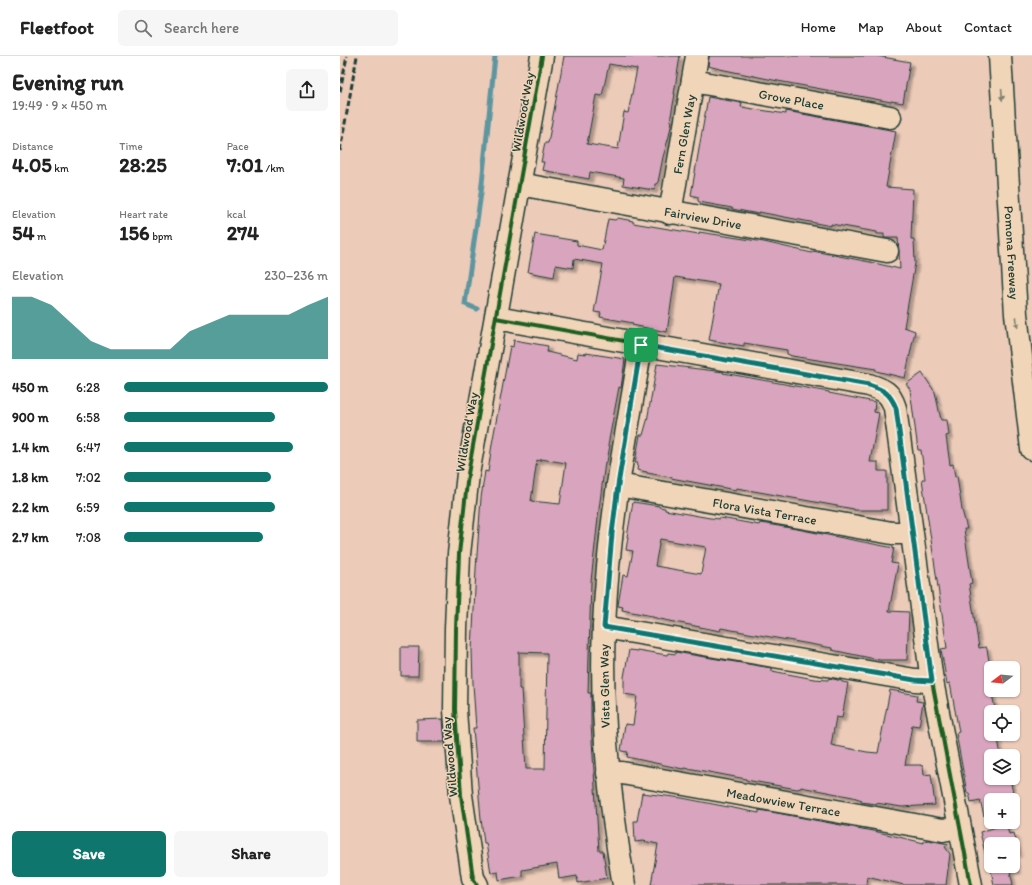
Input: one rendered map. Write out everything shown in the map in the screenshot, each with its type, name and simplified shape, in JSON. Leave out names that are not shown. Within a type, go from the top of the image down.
[{"type":"main road","name":"Wildwood Way","points":[[477,885],[473,878],[461,795],[455,710],[459,554],[468,474],[542,56]]},
{"type":"main road","name":"Fern Glen Way","points":[[670,213],[697,56]]},
{"type":"main road","name":"Pomona Freeway","points":[[1000,56],[1016,314],[1032,449]]},
{"type":"main road","name":"Grove Place","points":[[693,81],[890,117]]},
{"type":"main road","name":"Fairview Drive","points":[[519,184],[887,252]]},
{"type":"main road","points":[[496,318],[869,385],[887,392],[896,408],[911,533],[920,585],[932,681],[971,885]]},
{"type":"main road","name":"Vista Glen Way","points":[[624,885],[614,826],[608,773],[604,713],[604,627],[610,550],[618,485],[641,345]]},
{"type":"main road","name":"Flora Vista Terrace","points":[[618,485],[892,533],[911,533]]},
{"type":"main road","points":[[604,627],[915,680],[932,681]]},
{"type":"main road","name":"Meadowview Terrace","points":[[608,773],[622,773],[943,830],[959,827]]},
{"type":"building","points":[[564,56],[680,56],[670,121],[672,121],[658,182],[655,184],[654,190],[623,185],[624,178],[590,172],[589,179],[542,170],[544,162],[541,162],[545,143],[548,143]],"holes":[[[609,64],[637,69],[628,113],[624,112],[618,149],[587,144],[596,95],[602,96]]]},
{"type":"building","points":[[709,56],[877,56],[910,62],[903,103],[891,102],[720,69],[708,66]]},
{"type":"building","points":[[708,97],[742,103],[741,107],[786,114],[786,111],[896,131],[886,187],[913,189],[911,239],[914,239],[915,263],[904,327],[915,331],[905,378],[876,371],[876,369],[792,356],[787,354],[787,350],[744,343],[744,346],[709,340],[719,284],[675,277],[667,332],[632,325],[633,323],[600,317],[601,313],[594,312],[603,264],[574,259],[573,268],[556,265],[554,277],[528,272],[535,234],[577,241],[577,245],[602,250],[608,219],[615,220],[618,218],[633,221],[633,223],[699,234],[699,232],[764,242],[812,253],[813,251],[900,269],[898,238],[885,238],[884,234],[877,234],[877,232],[831,224],[831,226],[759,212],[759,214],[732,209],[699,202],[698,197],[691,195]]},
{"type":"building","points":[[514,340],[548,346],[547,352],[577,359],[578,353],[586,353],[625,359],[621,388],[619,387],[608,445],[610,445],[607,462],[605,462],[591,581],[588,693],[591,693],[591,724],[599,851],[603,851],[607,878],[578,883],[577,876],[559,879],[557,864],[522,870],[522,876],[499,880],[498,872],[491,873],[486,843],[484,843],[481,819],[473,728],[476,728],[472,650],[476,569],[481,498],[485,471],[488,472],[510,346],[513,347]],"holes":[[[541,459],[566,463],[560,504],[531,501],[537,460],[540,461]],[[519,652],[547,653],[545,769],[526,769],[521,689],[519,689]]]},
{"type":"building","points":[[657,364],[724,372],[723,373],[829,392],[875,402],[874,412],[879,413],[870,462],[878,462],[878,471],[887,471],[887,510],[854,510],[737,488],[736,490],[637,470],[638,463],[635,463],[640,435],[643,435],[647,421]]},
{"type":"building","points":[[922,373],[935,392],[941,420],[947,420],[949,435],[946,436],[950,465],[953,464],[955,477],[957,476],[962,510],[967,529],[964,529],[972,583],[969,584],[979,648],[986,647],[989,661],[984,661],[984,697],[993,697],[994,705],[984,705],[984,741],[998,741],[1000,749],[984,749],[984,785],[1011,785],[1013,793],[984,793],[984,816],[980,800],[971,802],[969,793],[967,793],[956,733],[959,732],[950,683],[947,684],[941,649],[947,648],[922,479],[925,479],[921,450],[918,450],[910,389],[906,384]]},
{"type":"building","points":[[633,502],[659,506],[665,508],[665,510],[710,518],[721,518],[759,525],[760,523],[797,529],[894,548],[891,563],[898,564],[889,611],[909,612],[907,660],[880,660],[832,650],[832,648],[721,628],[720,631],[622,610],[623,607],[618,605],[623,575],[628,576],[633,551],[626,550]],"holes":[[[660,539],[706,547],[701,574],[655,566]]]},
{"type":"building","points":[[401,647],[419,647],[418,676],[401,676]]},
{"type":"building","points":[[629,650],[667,655],[668,653],[676,654],[676,652],[772,668],[772,671],[814,679],[828,680],[829,678],[848,683],[842,718],[836,717],[831,745],[867,752],[878,753],[890,690],[917,695],[916,701],[923,702],[919,726],[912,725],[905,765],[921,765],[923,766],[924,775],[931,774],[935,805],[902,807],[861,802],[862,800],[853,797],[801,787],[797,789],[693,769],[683,769],[627,757],[628,752],[621,751],[625,724],[633,725],[637,696],[624,694],[624,677]]},
{"type":"building","points":[[443,719],[445,742],[417,742],[417,720]]},
{"type":"building","points":[[642,793],[682,798],[759,813],[759,810],[777,813],[878,832],[924,843],[924,841],[928,840],[949,844],[945,847],[950,854],[946,885],[904,885],[867,876],[866,885],[651,885],[658,844],[643,841],[635,842],[634,821],[637,821]]},
{"type":"building","points":[[990,829],[1008,829],[1009,834],[1014,833],[1015,837],[984,837],[984,849],[980,832]]},
{"type":"building","points":[[992,873],[1010,873],[1013,885],[994,885]]},
{"type":"waterway","points":[[477,309],[465,304],[481,193],[495,56]]},
{"type":"railway","points":[[340,92],[347,56]]},
{"type":"railway","points":[[340,151],[357,56]]},
{"type":"cycle path","points":[[477,885],[473,878],[461,795],[455,710],[459,554],[468,474],[542,56]]},
{"type":"cycle path","points":[[496,318],[869,385],[882,390],[889,395],[895,408],[932,681],[971,885]]},
{"type":"route","points":[[641,345],[869,385],[887,392],[896,408],[911,533],[920,585],[932,681],[915,680],[604,627],[607,580],[618,485],[641,345]]}]
